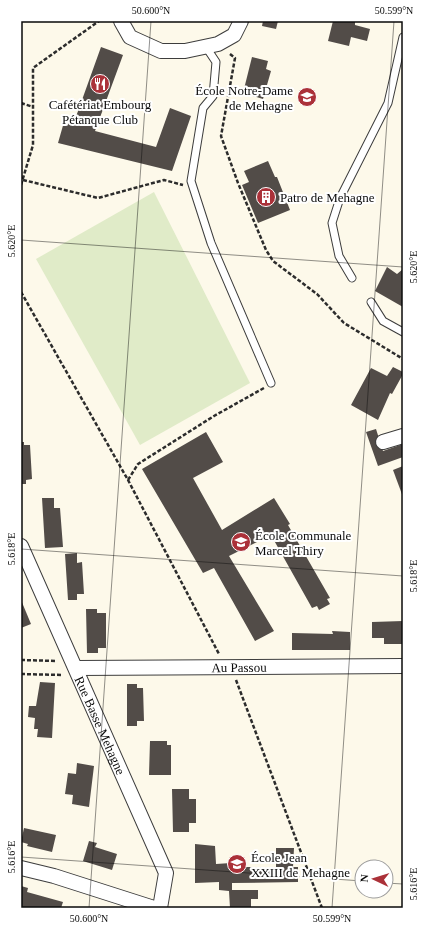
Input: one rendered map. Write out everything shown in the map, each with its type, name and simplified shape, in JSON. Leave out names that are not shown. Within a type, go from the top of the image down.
[{"type":"street","points":[[121,21],[130,38],[161,51],[185,51],[212,46],[234,36],[241,21]]},
{"type":"street","points":[[383,442],[403,436]]},
{"type":"street","name":"Rue Basse Mehagne","points":[[21,546],[166,873],[160,908]]},
{"type":"street","name":"Au Passou","points":[[76,668],[403,666]]},
{"type":"street","points":[[21,868],[54,876],[154,908]]},
{"type":"lane","points":[[352,278],[339,256],[332,223],[340,198],[388,103],[403,37]]},
{"type":"lane","points":[[212,46],[216,62],[213,96],[203,108],[191,181],[211,243],[271,383]]},
{"type":"lane","points":[[371,302],[383,321],[403,332]]},
{"type":"path","points":[[21,185],[33,145],[33,68],[99,21]]},
{"type":"path","points":[[212,46],[235,58],[222,136],[238,183],[266,250],[273,262],[317,294],[344,323],[403,359]]},
{"type":"path","points":[[21,103],[33,107]]},
{"type":"path","points":[[23,180],[98,198],[164,180],[180,185],[185,185],[191,181]]},
{"type":"path","points":[[21,292],[128,480],[222,659],[231,659],[231,667],[322,908]]},
{"type":"path","points":[[128,480],[138,464],[214,416],[271,383]]},
{"type":"path","points":[[21,660],[76,668]]},
{"type":"path","points":[[21,674],[76,668]]},
{"type":"green space","points":[[154,192],[250,383],[140,445],[36,259]]},
{"type":"building","points":[[263,21],[278,21],[276,29],[262,26]]},
{"type":"building","points":[[333,21],[355,21],[355,25],[370,29],[367,41],[351,37],[349,46],[328,41]]},
{"type":"building","points":[[101,47],[123,55],[95,131],[156,147],[170,108],[191,116],[172,171],[58,143],[64,122],[73,125]]},
{"type":"building","points":[[252,57],[268,61],[266,69],[271,71],[263,99],[243,93]]},
{"type":"building","name":"Patro de Mehagne","points":[[268,161],[275,177],[277,177],[290,210],[258,223],[242,185],[249,182],[244,171]]},
{"type":"building","points":[[387,267],[397,274],[403,269],[403,307],[375,291]]},
{"type":"building","points":[[393,367],[403,372],[403,374],[392,394],[390,393],[378,420],[351,405],[371,368],[387,376]]},
{"type":"building","points":[[376,429],[383,451],[403,444],[403,457],[378,466],[366,432]]},
{"type":"building","points":[[206,432],[223,462],[193,478],[222,530],[274,498],[290,524],[288,525],[330,598],[327,599],[330,604],[319,610],[317,606],[312,608],[271,535],[229,556],[274,631],[255,641],[214,568],[203,573],[142,469]]},
{"type":"building","points":[[21,442],[24,442],[24,445],[30,445],[32,479],[26,480],[26,484],[21,484]]},
{"type":"building","points":[[403,466],[403,497],[393,470]]},
{"type":"building","points":[[42,498],[54,498],[54,508],[60,508],[63,547],[45,548]]},
{"type":"building","points":[[77,553],[77,563],[82,562],[84,594],[77,594],[77,600],[68,600],[65,554]]},
{"type":"building","points":[[21,600],[31,624],[21,628]]},
{"type":"building","points":[[86,609],[97,609],[97,613],[106,613],[106,648],[98,648],[98,653],[87,653]]},
{"type":"building","points":[[403,621],[403,644],[384,644],[384,638],[372,638],[372,622]]},
{"type":"building","points":[[332,631],[350,632],[350,650],[292,650],[292,633],[333,634]]},
{"type":"building","points":[[40,682],[55,683],[52,738],[37,737],[38,729],[34,729],[35,718],[28,717],[29,706],[36,706]]},
{"type":"building","points":[[127,684],[137,684],[137,688],[143,688],[144,721],[137,721],[137,726],[127,726]]},
{"type":"building","points":[[150,741],[167,741],[167,745],[171,745],[171,775],[149,775]]},
{"type":"building","points":[[77,763],[94,766],[89,807],[72,804],[73,795],[65,794],[68,773],[76,774]]},
{"type":"building","points":[[172,789],[189,789],[189,799],[196,799],[196,823],[189,823],[189,832],[173,832]]},
{"type":"building","points":[[24,828],[56,835],[52,852],[27,846],[28,844],[21,842]]},
{"type":"building","points":[[89,841],[97,843],[95,847],[117,854],[112,870],[83,861]]},
{"type":"building","points":[[195,844],[215,846],[216,864],[231,863],[232,867],[276,867],[276,848],[294,848],[293,867],[298,867],[298,882],[232,883],[232,890],[258,890],[258,899],[251,899],[251,908],[230,908],[229,891],[219,890],[219,882],[195,883]]},
{"type":"building","points":[[21,886],[28,888],[27,892],[63,902],[61,908],[21,908]]},
{"type":"place","name":"Cafétériat Embourg Pétanque Club","points":[[100,84]]},
{"type":"place","name":"École Notre-Dame de Mehagne","points":[[307,97]]},
{"type":"place","name":"Patro de Mehagne","points":[[266,197]]},
{"type":"place","name":"École Communale Marcel Thiry","points":[[241,542]]},
{"type":"place","name":"École Jean XXIII de Mehagne","points":[[237,864]]}]
